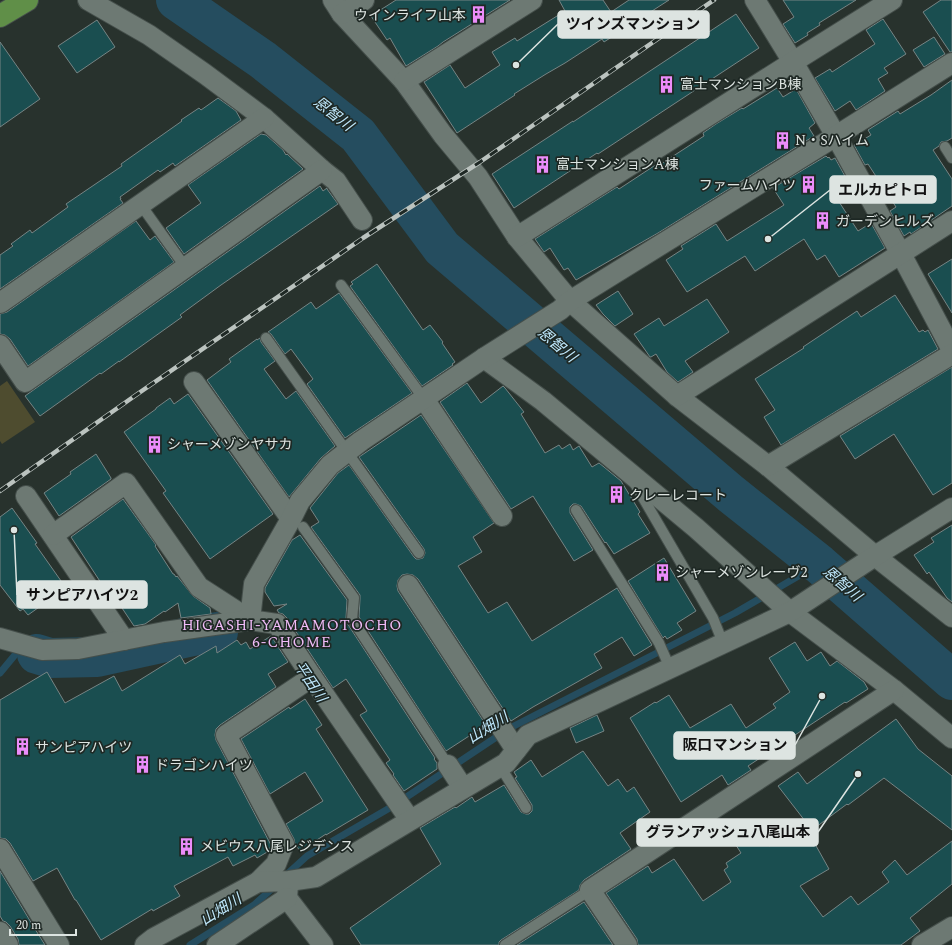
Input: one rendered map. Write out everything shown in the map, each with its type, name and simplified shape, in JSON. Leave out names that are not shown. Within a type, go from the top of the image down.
[{"type":"main road","points":[[0,16],[27,0]]},
{"type":"street","points":[[88,0],[149,35],[264,118],[336,181],[362,220]]},
{"type":"street","points":[[364,0],[338,7],[404,81],[443,135],[478,176],[517,237],[565,306],[677,396],[768,466],[873,557],[952,617]]},
{"type":"street","points":[[404,81],[532,0]]},
{"type":"street","points":[[755,0],[836,136],[952,350]]},
{"type":"street","points":[[517,237],[892,0]]},
{"type":"street","points":[[250,620],[254,584],[297,523],[300,501],[330,465],[361,441],[484,358],[952,63]]},
{"type":"street","points":[[0,303],[264,118]]},
{"type":"street","points":[[0,345],[25,382],[322,170]]},
{"type":"street","points":[[677,396],[952,221]]},
{"type":"street","points":[[768,466],[952,354]]},
{"type":"street","points":[[484,358],[543,401],[782,601],[952,738]]},
{"type":"street","points":[[194,382],[297,523]]},
{"type":"street","points":[[424,399],[502,516]]},
{"type":"street","points":[[53,535],[126,483],[199,587],[250,620]]},
{"type":"street","points":[[26,496],[124,640]]},
{"type":"street","points":[[509,740],[528,735],[667,662],[721,637],[782,601],[873,557],[951,510]]},
{"type":"street","points":[[145,945],[154,938],[279,885],[316,877],[402,809],[455,775],[500,766],[506,763],[509,740],[408,585]]},
{"type":"street","points":[[0,638],[42,650],[78,649],[164,632],[250,620],[277,624],[402,809]]},
{"type":"street","points":[[312,677],[226,735],[284,844],[276,864],[279,885],[323,945]]},
{"type":"street","points":[[627,945],[590,890],[894,690]]},
{"type":"street","points":[[0,849],[59,945]]},
{"type":"street","points":[[217,945],[279,885]]},
{"type":"street","points":[[922,945],[952,927]]},
{"type":"street","points":[[0,932],[8,945]]},
{"type":"lane","points":[[945,147],[952,158]]},
{"type":"lane","points":[[141,205],[186,268]]},
{"type":"lane","points":[[341,285],[424,399]]},
{"type":"lane","points":[[266,338],[419,552]]},
{"type":"lane","points":[[627,470],[713,618],[721,637]]},
{"type":"lane","points":[[576,510],[659,643],[667,662]]},
{"type":"lane","points":[[297,523],[354,598],[352,619],[455,775]]},
{"type":"lane","points":[[500,766],[526,808]]},
{"type":"lane","points":[[505,945],[590,890]]},
{"type":"shaded area","points":[[7,381],[35,422],[2,444],[0,441],[0,386]]},
{"type":"building","points":[[396,0],[510,0],[406,66],[390,38],[387,40],[371,16]]},
{"type":"building","points":[[559,0],[603,0],[611,12],[629,0],[669,0],[604,42],[602,39],[514,94],[515,95],[457,133],[424,82],[450,65],[465,88],[500,65],[492,52],[515,38],[517,41],[565,11]]},
{"type":"building","points":[[783,0],[856,0],[819,23],[820,25],[807,33],[808,35],[795,43],[783,24],[794,17]]},
{"type":"building","points":[[941,0],[952,0],[952,52],[950,52],[923,12]]},
{"type":"building","name":"富士マンションB棟","points":[[736,14],[759,48],[514,208],[492,174]]},
{"type":"building","points":[[883,19],[906,54],[884,68],[888,73],[878,79],[885,91],[856,110],[850,101],[835,111],[815,78],[830,69],[832,72],[875,44],[866,30]]},
{"type":"building","points":[[97,20],[115,47],[77,73],[58,46]]},
{"type":"building","points":[[934,37],[945,54],[924,67],[913,50]]},
{"type":"building","points":[[0,42],[40,99],[0,127]]},
{"type":"building","points":[[952,80],[952,138],[941,142],[939,146],[933,150],[952,179],[952,206],[911,234],[910,232],[904,236],[890,211],[896,207],[868,164],[865,165],[854,145],[871,135],[868,130],[898,111],[900,114]]},
{"type":"building","points":[[777,88],[783,97],[796,89],[815,123],[809,128],[814,136],[658,233],[576,280],[568,268],[564,270],[550,248],[544,252],[535,239],[617,187],[619,189],[660,162],[661,164],[704,136],[703,133],[716,124]]},
{"type":"building","points":[[218,98],[236,111],[241,120],[175,166],[173,163],[160,172],[158,170],[120,197],[123,203],[0,289],[0,255],[13,246],[11,244],[30,230],[32,233],[68,207],[66,204],[122,166],[121,164],[182,121],[181,120],[199,108],[201,110]]},
{"type":"building","points":[[261,134],[266,135],[303,169],[184,254],[166,228],[201,203],[188,185]]},
{"type":"building","points":[[826,156],[831,160],[835,158],[846,178],[830,188],[858,231],[871,223],[885,248],[839,277],[825,255],[817,260],[804,239],[755,271],[745,256],[687,292],[666,260],[683,249],[681,246],[716,224],[727,241],[784,205],[773,188]]},
{"type":"building","points":[[320,186],[323,191],[327,188],[338,204],[221,285],[180,315],[182,317],[40,416],[25,396]]},
{"type":"building","points":[[136,221],[150,240],[155,236],[174,262],[28,366],[10,339],[5,335],[0,334],[0,314],[7,312]]},
{"type":"building","points":[[952,259],[952,313],[928,274]]},
{"type":"building","points":[[377,264],[423,330],[430,325],[443,342],[442,343],[455,362],[452,364],[453,365],[422,386],[350,286],[353,284],[351,282]]},
{"type":"building","points":[[618,291],[633,314],[615,326],[596,305]]},
{"type":"building","points":[[339,293],[412,393],[345,438],[307,384],[313,379],[291,349],[285,354],[268,332],[311,302],[316,309]]},
{"type":"building","points":[[895,295],[919,332],[923,330],[925,332],[928,330],[938,349],[781,445],[764,417],[775,410],[755,379],[804,348],[803,347],[857,311],[861,317]]},
{"type":"building","points":[[707,299],[729,332],[685,361],[693,372],[678,382],[667,372],[656,354],[650,357],[634,334],[659,318],[664,326]]},
{"type":"building","points":[[260,338],[261,342],[275,361],[264,369],[286,399],[296,391],[335,446],[321,458],[289,497],[207,380],[231,362],[229,359]]},
{"type":"building","points":[[952,367],[952,483],[933,495],[894,434],[855,459],[840,436]]},
{"type":"building","points":[[467,383],[481,403],[503,386],[524,412],[521,414],[545,453],[559,445],[562,449],[570,444],[573,450],[579,446],[592,467],[599,463],[621,481],[640,512],[638,514],[650,533],[614,554],[581,506],[573,504],[570,507],[570,513],[593,550],[574,561],[533,496],[511,509],[440,402]]},
{"type":"building","points":[[188,394],[273,514],[210,559],[163,493],[166,491],[124,432],[170,398],[174,404]]},
{"type":"building","points":[[421,415],[494,523],[473,537],[482,552],[458,566],[488,613],[507,602],[532,641],[617,588],[652,645],[634,656],[622,637],[594,654],[602,668],[511,721],[418,579],[413,575],[402,575],[398,580],[398,591],[486,725],[446,751],[359,617],[360,595],[311,527],[319,522],[310,508],[338,473],[349,465],[414,557],[416,559],[423,558],[425,553],[424,549],[359,457]]},
{"type":"building","points":[[96,454],[111,479],[59,516],[44,493],[71,474],[70,472]]},
{"type":"building","points":[[123,499],[156,545],[155,546],[173,574],[176,577],[177,576],[193,596],[210,608],[211,614],[181,618],[178,603],[145,624],[134,626],[108,587],[105,589],[71,537]]},
{"type":"building","points":[[12,508],[66,588],[28,615],[23,609],[20,611],[0,585],[0,517]]},
{"type":"building","points":[[952,525],[952,602],[947,598],[929,572],[927,574],[914,555],[934,542],[931,538]]},
{"type":"building","points":[[300,535],[347,600],[347,623],[435,758],[437,769],[404,791],[386,763],[390,760],[360,715],[367,711],[346,679],[333,688],[287,618],[277,610],[287,604],[274,606],[265,592],[265,588],[292,540]]},
{"type":"building","points":[[664,558],[696,611],[677,623],[682,630],[667,639],[665,636],[663,638],[628,581]]},
{"type":"building","points":[[271,636],[288,662],[268,674],[276,687],[220,725],[216,729],[215,735],[216,740],[271,845],[269,851],[257,858],[255,855],[233,866],[228,857],[174,886],[180,896],[153,911],[152,909],[101,940],[75,900],[57,868],[33,881],[10,843],[6,839],[0,838],[0,700],[47,672],[65,703],[114,676],[122,691],[180,655],[185,664],[216,646],[217,653],[237,640],[241,645],[246,642],[250,649]]},
{"type":"building","points":[[795,642],[807,661],[821,652],[830,666],[837,661],[864,682],[868,689],[846,703],[845,702],[748,766],[751,770],[728,785],[722,775],[681,802],[630,718],[669,695],[690,728],[731,704],[746,728],[776,708],[773,704],[790,692],[769,658]]},
{"type":"building","points":[[305,699],[322,725],[316,729],[368,810],[300,851],[295,844],[286,824],[323,801],[305,772],[270,794],[241,739],[289,707],[290,709]]},
{"type":"building","points":[[597,715],[604,731],[576,743],[570,728]]},
{"type":"building","points":[[896,719],[918,749],[952,776],[952,830],[884,778],[812,830],[778,786],[798,772],[807,784]]},
{"type":"building","points":[[583,751],[608,786],[618,779],[627,792],[634,787],[650,812],[620,833],[631,849],[584,880],[580,885],[579,890],[501,940],[499,945],[361,945],[350,928],[441,864],[420,828],[455,807],[456,808],[472,797],[475,802],[504,785],[521,812],[529,814],[532,811],[532,805],[515,778],[517,777],[514,772],[531,760],[542,777]]},
{"type":"building","points":[[805,826],[829,869],[800,886],[823,917],[851,896],[858,905],[889,882],[882,872],[895,860],[907,875],[952,841],[952,884],[910,918],[920,931],[901,945],[638,945],[637,939],[606,893],[648,866],[652,873],[674,859],[703,901],[731,882],[724,870],[728,867],[726,863],[741,853],[734,842],[758,828],[769,846]]},
{"type":"building","points":[[0,871],[45,945],[19,945],[18,939],[10,926],[3,921],[0,916]]},
{"type":"building","points":[[584,902],[613,945],[517,945]]},
{"type":"waterway","name":"恩智川","points":[[176,0],[263,60],[358,135],[442,248],[731,494],[819,564],[952,680]]},
{"type":"waterway","name":"山畑川","points":[[285,876],[307,856],[393,806],[510,728],[735,613],[819,564]]},
{"type":"waterway","name":"平田川","points":[[37,654],[50,658],[97,657],[218,632]]},
{"type":"waterway","points":[[0,673],[19,650],[14,649]]},
{"type":"waterway","name":"山畑川","points":[[190,945],[254,905],[275,886]]},
{"type":"railway","points":[[0,491],[363,238],[480,162],[714,0]]},
{"type":"place","name":"ウインライフ山本","points":[[479,15]]},
{"type":"place","name":"ツインズマンション","points":[[516,65]]},
{"type":"place","name":"富士マンションB棟","points":[[667,84]]},
{"type":"place","name":"N・Sハイム","points":[[782,140]]},
{"type":"place","name":"富士マンションA棟","points":[[543,164]]},
{"type":"place","name":"ファームハイツ","points":[[809,185]]},
{"type":"place","name":"ガーデンヒルズ","points":[[823,221]]},
{"type":"place","name":"エルカピトロ","points":[[768,239]]},
{"type":"place","name":"シャーメゾンヤサカ","points":[[154,444]]},
{"type":"place","name":"クレーレコート","points":[[616,495]]},
{"type":"place","name":"サンピアハイツ2","points":[[14,530]]},
{"type":"place","name":"シャーメゾンレーヴ2","points":[[662,572]]},
{"type":"place","name":"阪口マンション","points":[[822,696]]},
{"type":"place","name":"サンピアハイツ","points":[[22,747]]},
{"type":"place","name":"ドラゴンハイツ","points":[[142,765]]},
{"type":"place","name":"グランアッシュ八尾山本","points":[[858,774]]},
{"type":"place","name":"メビウス八尾レジデンス","points":[[187,846]]},
{"type":"district","name":"HIGASHI-YAMAMOTOCHO 6-CHOME","points":[[292,634]]}]
